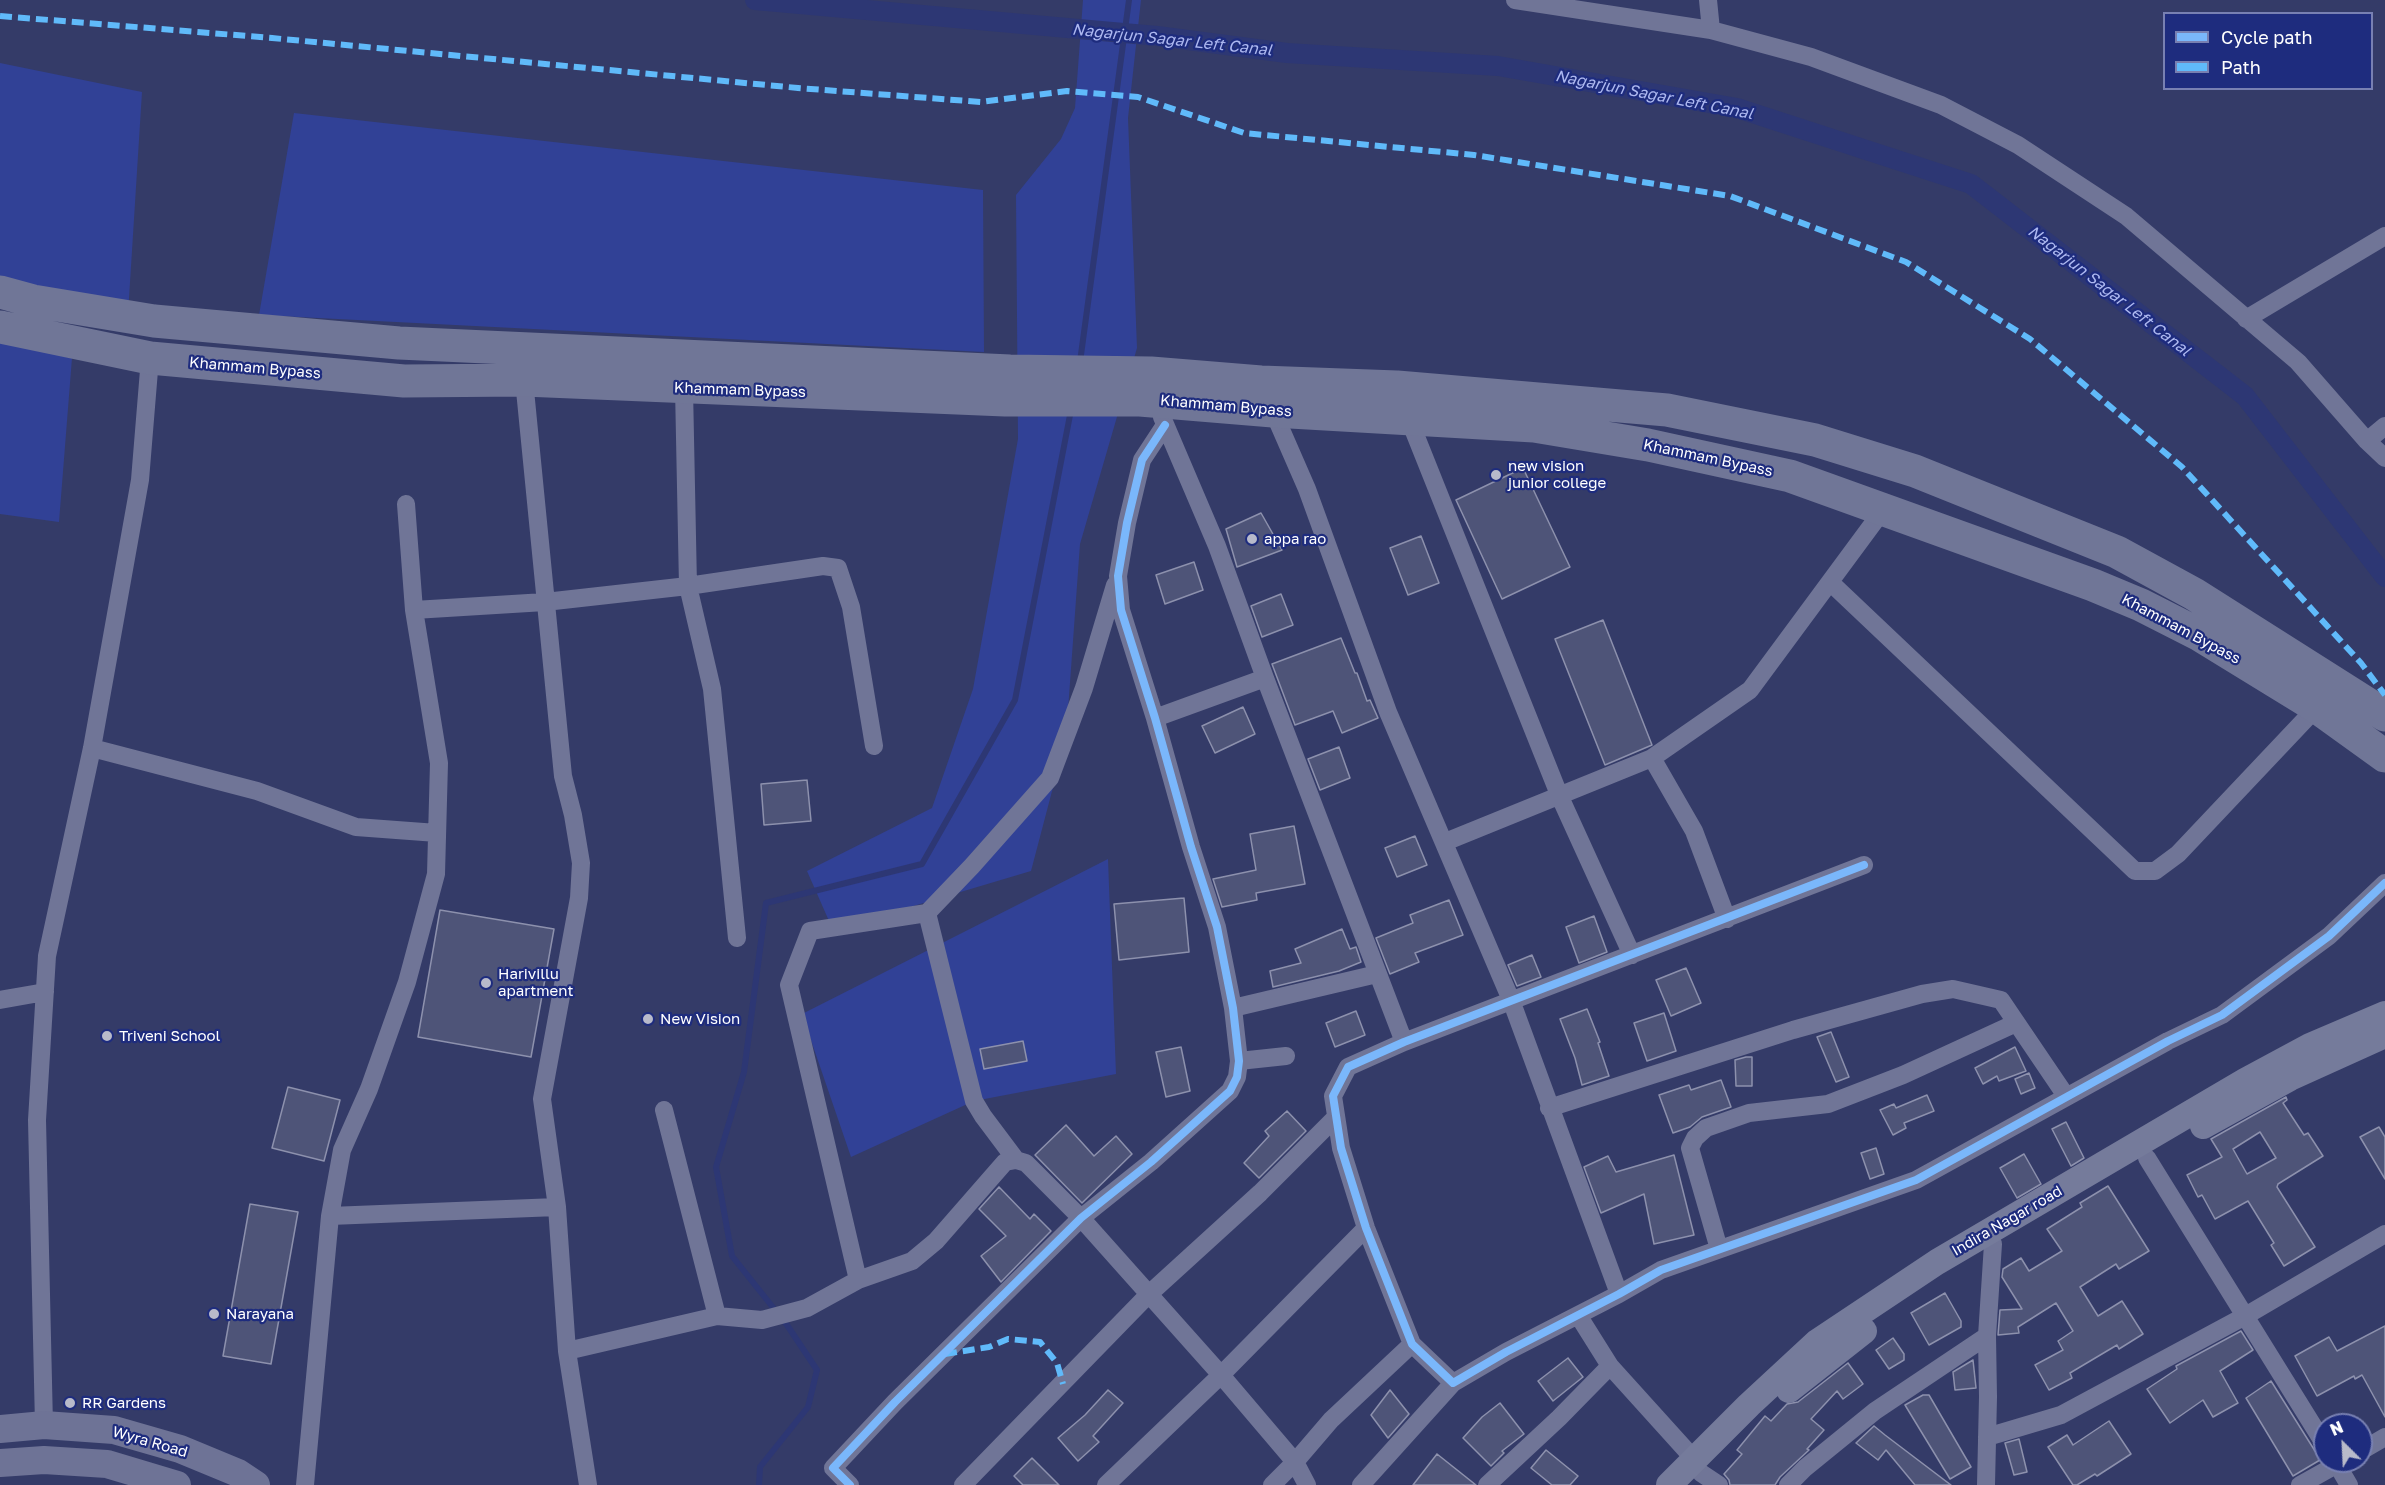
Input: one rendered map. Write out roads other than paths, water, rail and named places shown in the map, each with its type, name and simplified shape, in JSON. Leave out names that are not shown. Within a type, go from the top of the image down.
[{"type":"highway","name":"Khammam Bypass","points":[[0,292],[33,301],[154,321],[399,343],[1007,385],[1273,411],[1534,426],[1648,445],[1790,476],[2093,585],[2198,634],[2317,707],[2385,756]]},
{"type":"highway","name":"Khammam Bypass","points":[[0,327],[150,358],[404,381],[524,380],[684,388],[1007,385]]},
{"type":"highway","name":"Khammam Bypass","points":[[1150,400],[1261,382],[1396,387],[1667,410],[1815,440],[1915,471],[2117,552],[2194,594],[2385,715]]},
{"type":"main road","name":"Wyra Road","points":[[0,1429],[44,1425],[114,1430],[180,1449],[238,1473],[256,1485]]},
{"type":"main road","points":[[0,1463],[44,1460],[108,1464],[177,1485]]},
{"type":"street","points":[[1515,0],[1558,2],[1711,30],[1811,57],[1941,105],[2018,145],[2126,216],[2298,363],[2385,458]]},
{"type":"street","points":[[1708,0],[1711,30]]},
{"type":"street","points":[[2246,319],[2385,236]]},
{"type":"street","points":[[44,1425],[37,1120],[46,956],[92,748],[140,480],[150,358]]},
{"type":"street","points":[[524,380],[563,776],[573,815],[581,863],[579,898],[542,1100],[556,1207],[567,1351],[588,1485]]},
{"type":"street","points":[[684,388],[688,585],[712,689],[737,938]]},
{"type":"street","points":[[858,1280],[789,985],[810,931],[927,913],[1050,778],[1084,688],[1118,576],[1127,523],[1142,460],[1150,400]]},
{"type":"street","points":[[1150,400],[1217,546],[1264,678],[1404,1042]]},
{"type":"street","points":[[1273,411],[1307,489],[1388,712],[1511,1000],[1619,1294]]},
{"type":"street","points":[[1409,419],[1560,797],[1632,955]]},
{"type":"street","points":[[2367,441],[2385,426]]},
{"type":"street","points":[[305,1485],[330,1216],[342,1150],[369,1089],[407,982],[436,874],[439,764],[414,610],[406,504]]},
{"type":"street","points":[[1445,842],[1652,758],[1750,690],[1883,510]]},
{"type":"street","points":[[414,610],[545,602],[823,566],[838,568],[851,607],[874,746]]},
{"type":"street","points":[[850,1485],[833,1468],[895,1402],[1081,1218],[1151,1162],[1230,1091],[1238,1077],[1239,1061],[1233,1008],[1217,927],[1121,610],[1118,576]]},
{"type":"street","points":[[1830,582],[2136,871],[2155,870],[2178,854],[2317,707]]},
{"type":"street","points":[[1155,718],[1264,678]]},
{"type":"street","points":[[92,748],[256,791],[356,827],[437,833]]},
{"type":"street","points":[[1652,758],[1695,831],[1727,919]]},
{"type":"street","points":[[1453,1383],[1412,1344],[1366,1227],[1341,1148],[1333,1096],[1348,1067],[1404,1042],[1511,1000],[1864,865]]},
{"type":"street","points":[[1361,1485],[1453,1383],[1506,1352],[1661,1270],[1916,1180],[2168,1041],[2222,1015],[2329,936],[2385,883]]},
{"type":"street","points":[[927,913],[974,1101],[982,1116],[1016,1160]]},
{"type":"street","points":[[1233,1008],[1377,974]]},
{"type":"street","points":[[1549,1108],[1793,1030],[1922,994],[1953,989],[2001,1000],[2066,1096]]},
{"type":"street","points":[[0,1000],[45,992]]},
{"type":"street","name":"Indira Nagar road","points":[[1701,1476],[1749,1405],[1817,1342],[1937,1262],[2245,1081],[2310,1046],[2385,1014]]},
{"type":"street","points":[[1719,1249],[1690,1148],[1695,1138],[1706,1128],[1749,1113],[1828,1104],[1903,1076],[2016,1023]]},
{"type":"street","name":"Indira Nagar road","points":[[1669,1485],[1701,1476],[1774,1402],[1850,1340],[1993,1244],[2289,1078],[2385,1035]]},
{"type":"street","points":[[1239,1061],[1286,1056]]},
{"type":"street","points":[[664,1110],[717,1316]]},
{"type":"street","points":[[963,1485],[1148,1295],[1260,1193],[1336,1118]]},
{"type":"street","points":[[2147,1158],[2313,1425]]},
{"type":"street","points":[[567,1351],[717,1316],[762,1320],[807,1308],[858,1280],[912,1261],[936,1241],[1005,1162],[1016,1160],[1026,1163],[1081,1218],[1295,1462],[1307,1485]]},
{"type":"street","points":[[330,1216],[556,1207]]},
{"type":"street","points":[[1106,1485],[1221,1375],[1366,1227]]},
{"type":"street","points":[[1987,1437],[2061,1415],[2247,1316],[2385,1233]]},
{"type":"street","points":[[1982,1483],[1987,1437],[1986,1336],[1993,1244]]},
{"type":"street","points":[[1578,1315],[1610,1366],[1701,1476]]},
{"type":"street","points":[[1788,1485],[1875,1411],[1986,1336]]},
{"type":"street","points":[[1272,1485],[1331,1420],[1412,1344]]},
{"type":"street","points":[[1487,1485],[1559,1418],[1610,1366]]},
{"type":"street","points":[[2300,1485],[2320,1473]]},
{"type":"waterway","name":"Nagarjun Sagar Left Canal","points":[[755,0],[1157,36],[1287,53],[1498,66],[1737,108],[1971,184],[2245,396],[2385,577]]},
{"type":"waterway","points":[[1080,362],[1129,0]]},
{"type":"waterway","points":[[759,1485],[760,1467],[808,1407],[817,1370],[787,1325],[732,1256],[716,1167],[744,1072],[766,903],[922,864],[1015,700],[1071,410]]},
{"type":"place","name":"new vision junior college","points":[[1496,475]]},
{"type":"place","name":"appa rao","points":[[1252,539]]},
{"type":"place","name":"Harivillu apartment","points":[[486,983]]},
{"type":"place","name":"New Vision","points":[[648,1019]]},
{"type":"place","name":"Triveni School","points":[[107,1036]]},
{"type":"place","name":"Narayana","points":[[214,1314]]},
{"type":"place","name":"RR Gardens","points":[[70,1403]]}]
